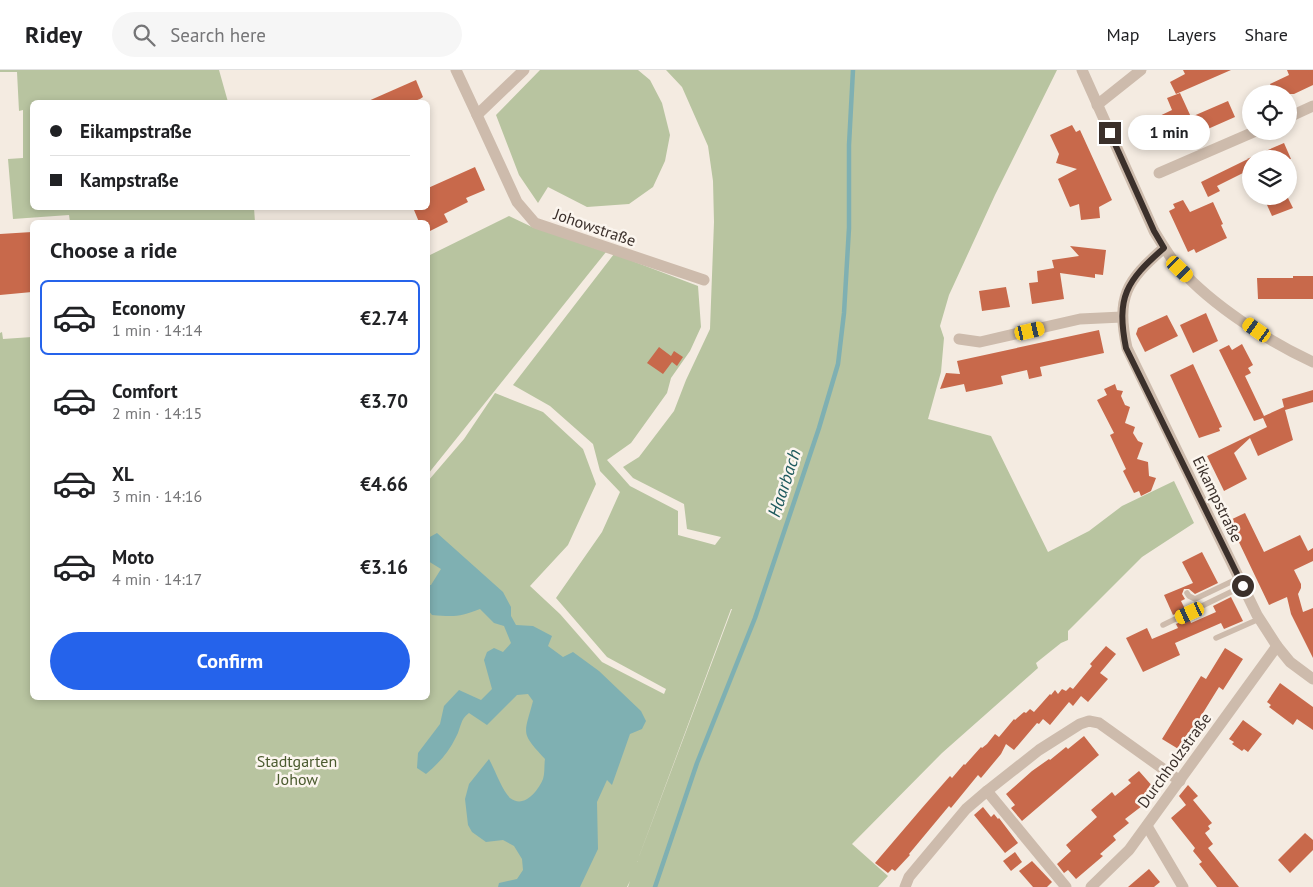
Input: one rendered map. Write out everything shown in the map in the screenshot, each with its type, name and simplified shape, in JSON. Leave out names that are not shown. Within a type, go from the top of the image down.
[{"type":"street","name":"Johowstraße","points":[[456,70],[517,202],[535,223],[704,280]]},
{"type":"street","points":[[477,115],[524,70]]},
{"type":"street","points":[[1082,70],[1154,231],[1180,269],[1223,307],[1293,353],[1313,362]]},
{"type":"street","points":[[1097,105],[1141,70]]},
{"type":"street","points":[[1297,113],[1313,106]]},
{"type":"street","points":[[1159,173],[1242,137]]},
{"type":"street","name":"Eikampstraße","points":[[1164,248],[1136,274],[1127,292],[1122,317],[1126,348],[1260,619],[1277,646],[1290,662],[1313,679]]},
{"type":"street","points":[[959,340],[980,342],[1080,320],[1122,317]]},
{"type":"street","name":"Durchholzstraße","points":[[1091,887],[1129,850],[1277,646]]},
{"type":"street","points":[[905,887],[910,877],[966,809],[987,790],[1039,750],[1080,724],[1089,721],[1098,723],[1180,781]]},
{"type":"street","points":[[987,790],[1066,887]]},
{"type":"street","points":[[1147,826],[1183,887]]},
{"type":"lane","points":[[1187,593],[1195,599],[1241,582]]},
{"type":"lane","points":[[1163,625],[1241,582]]},
{"type":"lane","points":[[1216,638],[1260,619]]},
{"type":"green space","points":[[0,70],[219,70],[227,100],[30,100],[30,210],[254,210],[255,220],[70,220],[69,215],[13,219],[8,159],[23,158],[23,110],[19,111],[17,72],[0,72]]},
{"type":"green space","points":[[540,70],[638,70],[650,80],[662,103],[670,135],[665,161],[653,187],[629,204],[587,207],[548,187],[538,203],[519,175],[496,115]]},
{"type":"green space","name":"Stadtgarten Johow","points":[[666,70],[1057,70],[995,195],[949,295],[940,326],[944,338],[941,372],[928,419],[991,436],[1048,552],[1089,531],[1122,506],[1174,481],[1194,523],[1142,557],[1068,631],[1068,640],[1061,643],[1036,663],[1038,668],[942,753],[852,844],[888,876],[878,887],[628,887],[630,881],[627,887],[0,887],[0,333],[2,332],[3,339],[30,337],[30,700],[430,700],[430,479],[464,439],[495,393],[543,412],[583,449],[596,484],[568,545],[530,586],[560,614],[602,662],[664,694],[666,689],[607,657],[556,598],[602,532],[620,492],[600,471],[593,444],[550,406],[513,385],[614,254],[698,286],[701,327],[690,351],[671,378],[667,393],[631,443],[607,460],[630,486],[678,511],[678,535],[715,545],[721,537],[687,529],[684,504],[633,478],[623,467],[639,457],[674,411],[710,329],[714,222],[713,181],[708,146],[682,87]],"holes":[[[731,609],[732,609],[637,862]]]},
{"type":"green space","points":[[509,216],[532,227],[606,252],[430,472],[430,255]]},
{"type":"water","points":[[437,533],[503,592],[511,607],[511,616],[516,625],[533,626],[552,636],[548,646],[563,657],[573,652],[599,671],[641,711],[646,721],[642,729],[630,734],[612,785],[607,780],[597,802],[598,849],[580,887],[498,887],[499,883],[517,879],[523,870],[522,859],[514,846],[503,840],[486,842],[472,832],[468,825],[465,799],[469,784],[489,759],[504,790],[515,801],[525,800],[530,797],[538,789],[543,779],[545,759],[531,743],[526,733],[533,701],[528,694],[517,695],[487,725],[469,713],[466,715],[450,748],[439,762],[426,774],[417,768],[418,753],[440,724],[444,706],[459,690],[481,700],[492,689],[484,660],[487,652],[494,648],[503,652],[511,643],[504,626],[494,623],[480,609],[467,614],[452,616],[432,615],[430,612],[430,585],[441,569],[430,562],[430,537]]},
{"type":"building","points":[[1183,70],[1231,70],[1176,94],[1170,82],[1185,74]]},
{"type":"building","points":[[1287,70],[1313,70],[1313,85],[1297,93],[1297,85],[1270,85],[1289,75]]},
{"type":"building","points":[[416,80],[423,97],[417,100],[371,100]]},
{"type":"building","points":[[1180,93],[1191,117],[1228,101],[1235,117],[1201,132],[1200,129],[1188,134],[1184,125],[1138,145],[1129,126],[1150,117],[1151,120],[1172,110],[1167,98]]},
{"type":"building","points":[[1072,125],[1076,132],[1080,130],[1112,200],[1099,207],[1100,218],[1081,220],[1079,204],[1070,207],[1058,179],[1077,169],[1056,163],[1059,154],[1050,135]]},
{"type":"building","points":[[1284,143],[1287,150],[1268,150]]},
{"type":"building","points":[[1242,162],[1242,174],[1217,186],[1220,191],[1208,197],[1201,182]]},
{"type":"building","points":[[475,167],[485,190],[466,198],[468,202],[444,214],[448,222],[430,231],[430,220],[418,220],[414,210],[430,210],[430,187]]},
{"type":"building","points":[[1183,200],[1190,212],[1213,202],[1227,238],[1196,253],[1194,249],[1188,252],[1169,211],[1175,208],[1173,204]]},
{"type":"building","points":[[1267,205],[1292,205],[1293,208],[1272,216]]},
{"type":"building","points":[[30,232],[30,292],[0,295],[0,234]]},
{"type":"building","points":[[1070,246],[1106,250],[1103,275],[1095,274],[1095,278],[1060,273],[1064,299],[1032,304],[1029,283],[1038,282],[1037,271],[1054,268],[1052,260],[1079,256]]},
{"type":"building","points":[[1293,276],[1313,276],[1313,299],[1258,299],[1257,278],[1293,278]]},
{"type":"building","points":[[1006,287],[1010,307],[982,311],[979,291]]},
{"type":"building","points":[[1206,313],[1218,341],[1193,353],[1180,325]]},
{"type":"building","points":[[1167,315],[1178,336],[1145,352],[1136,334],[1138,328]]},
{"type":"building","points":[[1099,330],[1104,353],[1040,367],[1042,376],[1029,379],[1027,370],[1001,376],[1003,384],[990,387],[966,392],[964,384],[940,389],[946,373],[960,374],[957,361]]},
{"type":"building","points":[[1242,344],[1253,365],[1248,368],[1251,373],[1245,376],[1264,416],[1284,407],[1282,399],[1313,390],[1313,402],[1285,410],[1293,440],[1258,456],[1250,438],[1234,453],[1247,479],[1224,491],[1207,456],[1267,427],[1263,418],[1254,421],[1219,350],[1229,345],[1232,350]]},
{"type":"building","points":[[659,347],[671,356],[674,351],[683,357],[677,366],[672,362],[663,374],[647,363]]},
{"type":"building","points":[[1193,364],[1222,427],[1219,428],[1220,431],[1199,438],[1170,375]]},
{"type":"building","points":[[1115,384],[1117,390],[1123,391],[1121,396],[1125,405],[1130,407],[1125,423],[1135,427],[1133,433],[1138,441],[1143,443],[1137,459],[1148,462],[1149,476],[1156,478],[1151,491],[1141,496],[1139,491],[1134,493],[1123,471],[1126,469],[1110,435],[1114,433],[1097,400],[1107,395],[1104,389]]},
{"type":"building","points":[[1245,513],[1264,552],[1300,535],[1308,551],[1313,548],[1313,561],[1294,570],[1301,584],[1298,594],[1303,612],[1313,608],[1313,658],[1291,614],[1287,597],[1269,605],[1228,521]]},
{"type":"building","points":[[1202,552],[1218,583],[1195,594],[1189,589],[1184,589],[1182,594],[1185,599],[1181,601],[1185,609],[1173,615],[1164,595],[1193,583],[1182,562]]},
{"type":"building","points":[[1231,597],[1243,621],[1224,629],[1221,623],[1175,643],[1180,655],[1143,672],[1126,638],[1147,628],[1152,639],[1178,628],[1176,624],[1189,618],[1191,623],[1216,612],[1213,606]]},
{"type":"building","points":[[1106,646],[1116,654],[1100,673],[1108,679],[1088,702],[1081,696],[1073,706],[1069,702],[1050,725],[1043,719],[1039,724],[1037,723],[1014,750],[1006,744],[1001,754],[981,778],[978,775],[951,808],[949,806],[895,871],[892,869],[888,873],[875,863],[950,776],[952,778],[995,734],[999,737],[1014,719],[1024,712],[1026,713],[1030,709],[1034,712],[1055,690],[1058,694],[1062,689],[1066,691],[1070,687],[1073,689],[1092,666],[1090,664]]},
{"type":"building","points":[[1225,648],[1243,659],[1223,690],[1219,687],[1180,750],[1162,739],[1201,676],[1206,679]]},
{"type":"building","points":[[1280,683],[1313,707],[1313,730],[1297,719],[1293,725],[1269,707],[1271,705],[1267,702]]},
{"type":"building","points":[[1243,720],[1262,734],[1248,752],[1244,749],[1242,751],[1232,744],[1234,742],[1229,739]]},
{"type":"building","points":[[1084,736],[1099,755],[1022,821],[1011,808],[1015,805],[1006,794],[1032,771],[1066,747],[1068,749]]},
{"type":"building","points":[[1139,771],[1154,788],[1139,802],[1142,806],[1125,819],[1129,823],[1113,836],[1116,840],[1100,854],[1103,856],[1076,879],[1068,870],[1064,873],[1057,864],[1071,851],[1066,845],[1097,817],[1091,810],[1112,792],[1115,796],[1131,783],[1128,780]]},
{"type":"building","points":[[1188,785],[1198,796],[1193,800],[1212,823],[1208,826],[1210,829],[1205,833],[1213,844],[1208,848],[1239,887],[1217,887],[1199,864],[1202,862],[1193,851],[1195,848],[1171,818],[1186,805],[1179,796]]},
{"type":"building","points":[[983,807],[991,817],[994,814],[999,818],[1018,843],[1005,853],[974,815]]},
{"type":"building","points":[[1305,833],[1313,840],[1313,850],[1290,873],[1278,860]]},
{"type":"building","points":[[1015,852],[1022,862],[1011,871],[1003,861]]},
{"type":"building","points":[[1032,861],[1052,882],[1047,887],[1033,887],[1019,871]]},
{"type":"building","points":[[1149,869],[1160,882],[1154,887],[1128,887]]},
{"type":"waterway","name":"Haarbach","points":[[655,887],[697,763],[755,618],[819,428],[838,364],[844,313],[849,228],[849,145],[853,70]]},
{"type":"route","points":[[1110,133],[1154,231],[1164,248],[1136,274],[1127,292],[1123,304],[1122,317],[1126,348],[1243,586]]}]
